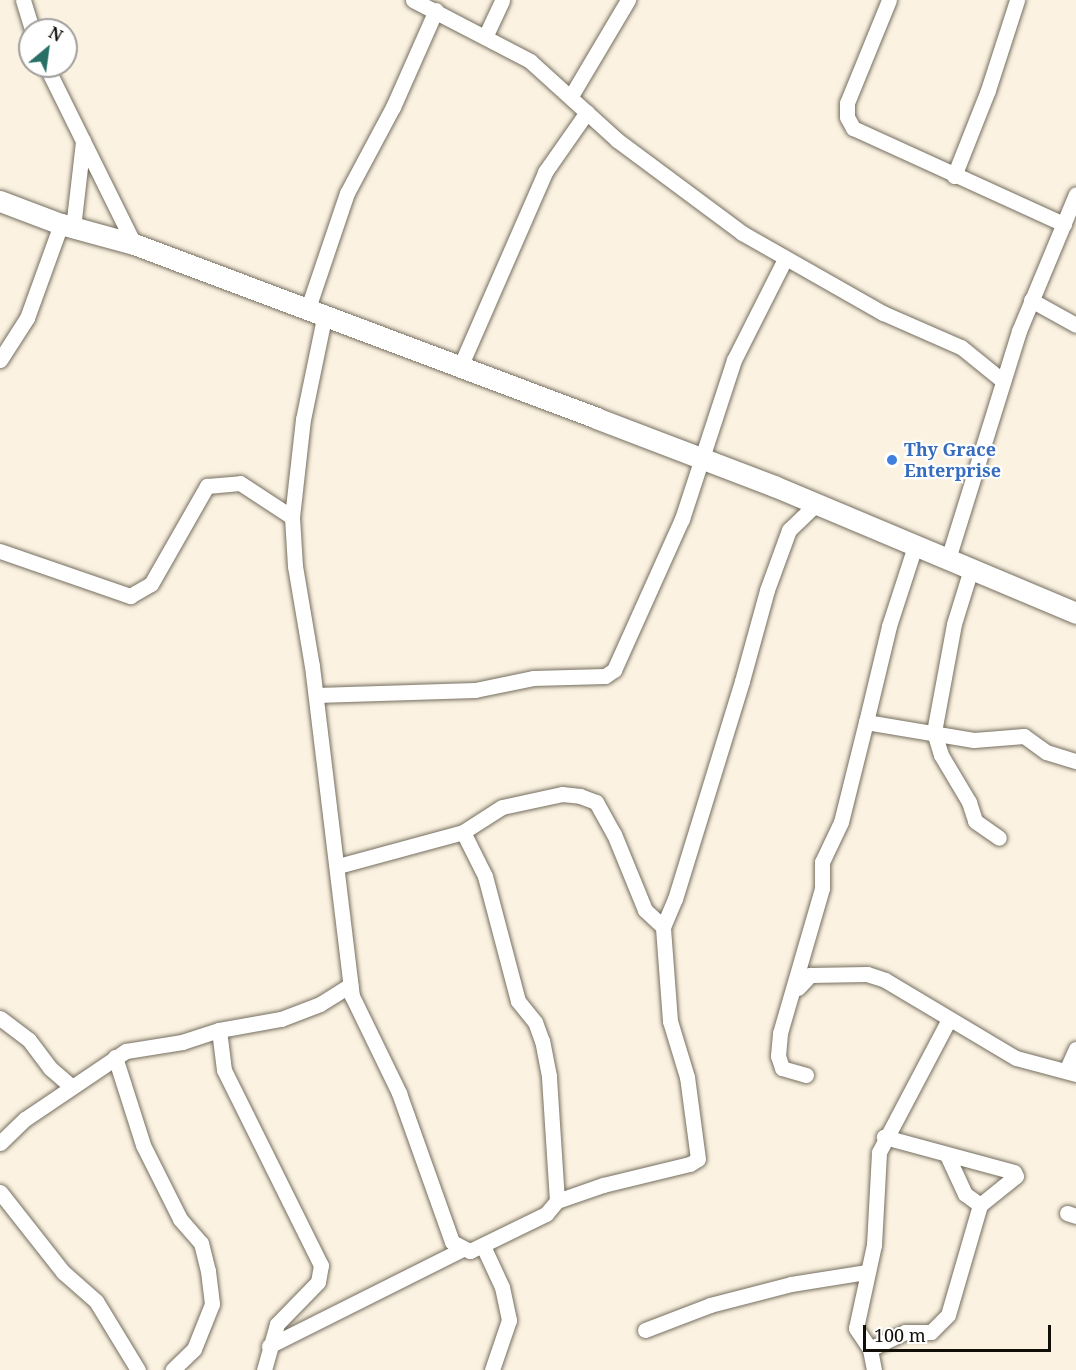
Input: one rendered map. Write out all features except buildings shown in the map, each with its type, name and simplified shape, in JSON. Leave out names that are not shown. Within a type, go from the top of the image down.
[{"type":"street","points":[[23,0],[28,18]]},
{"type":"street","points":[[413,0],[486,35],[530,61],[617,140],[707,209],[784,259],[883,313],[961,347],[1003,381]]},
{"type":"street","points":[[486,35],[502,0]]},
{"type":"street","points":[[571,96],[628,0]]},
{"type":"street","points":[[890,0],[873,47],[852,82],[847,117],[862,135],[1064,224]]},
{"type":"street","points":[[954,176],[988,90],[1017,0]]},
{"type":"street","points":[[436,10],[393,107],[347,193],[315,314],[292,517],[295,566],[316,695],[351,985],[358,1015],[403,1103],[452,1242],[462,1250]]},
{"type":"street","points":[[52,78],[134,244]]},
{"type":"street","points":[[460,367],[545,172],[587,112]]},
{"type":"street","points":[[0,360],[27,318],[67,226],[83,141]]},
{"type":"street","points":[[948,559],[1003,381],[1031,300],[1076,194]]},
{"type":"street","points":[[0,201],[67,226],[134,244],[703,459],[1076,613]]},
{"type":"street","points":[[316,695],[475,690],[533,678],[610,673],[654,585],[703,459],[734,360],[784,259]]},
{"type":"street","points":[[1031,300],[1076,325]]},
{"type":"street","points":[[0,551],[130,596],[151,584],[207,486],[240,483],[292,517]]},
{"type":"street","points":[[270,1346],[462,1250],[483,1246],[546,1214],[557,1202],[603,1185],[690,1164],[698,1159],[687,1077],[670,1021],[663,927],[675,900],[767,590],[789,530],[816,504]]},
{"type":"street","points":[[806,1075],[782,1068],[778,1056],[780,1033],[794,993],[822,888],[822,862],[841,822],[889,626],[915,546]]},
{"type":"street","points":[[971,569],[954,624],[934,732],[941,755],[969,802],[975,821],[999,838]]},
{"type":"street","points":[[866,722],[986,741],[1024,736],[1046,752],[1076,761]]},
{"type":"street","points":[[338,866],[463,832],[490,812],[562,794],[596,802],[614,834],[645,910],[663,927]]},
{"type":"street","points":[[463,832],[485,876],[518,1001],[535,1022],[542,1041],[549,1076],[557,1202]]},
{"type":"street","points":[[794,993],[810,975],[867,974],[885,980],[1016,1058],[1071,1072],[1076,1049]]},
{"type":"street","points":[[0,1143],[25,1119],[135,1047],[182,1042],[219,1030],[280,1019],[320,1004],[351,985]]},
{"type":"street","points":[[0,1018],[29,1040],[50,1068],[72,1087]]},
{"type":"street","points":[[874,1370],[870,1348],[856,1328],[874,1245],[877,1170],[884,1137],[949,1018]]},
{"type":"street","points":[[219,1030],[224,1070],[321,1265],[318,1282],[277,1324],[264,1370]]},
{"type":"street","points":[[115,1058],[143,1145],[180,1219],[201,1243],[208,1271],[212,1304],[194,1349],[172,1370]]},
{"type":"street","points":[[870,1348],[905,1332],[931,1332],[948,1315],[980,1205],[1015,1181],[1014,1172],[884,1137]]},
{"type":"street","points":[[947,1155],[965,1194],[980,1205]]},
{"type":"street","points":[[0,1192],[63,1272],[96,1301],[138,1370]]},
{"type":"street","points":[[483,1246],[502,1287],[509,1320],[492,1370]]},
{"type":"street","points":[[645,1330],[719,1303],[791,1284],[867,1272]]},
{"type":"place","name":"Thy Grace Enterprise","points":[[892,460]]}]
